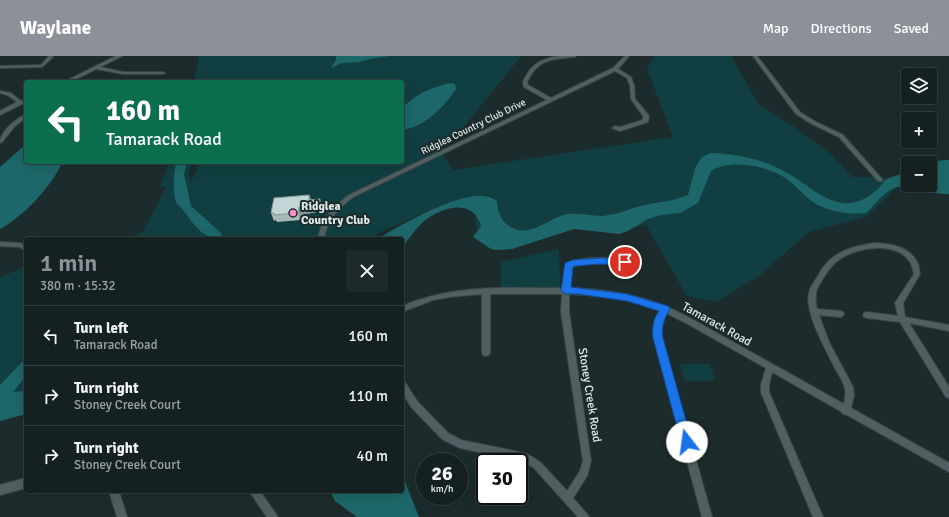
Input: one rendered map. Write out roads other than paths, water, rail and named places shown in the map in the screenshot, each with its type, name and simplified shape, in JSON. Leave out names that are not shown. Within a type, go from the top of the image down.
[{"type":"street","points":[[70,80],[120,56]]},
{"type":"street","points":[[551,100],[526,86],[524,82],[532,69],[540,63],[550,59],[574,56]]},
{"type":"street","points":[[617,56],[626,57]]},
{"type":"street","points":[[755,56],[798,113],[812,122],[841,136],[880,180]]},
{"type":"street","points":[[0,67],[40,67],[52,57]]},
{"type":"street","name":"Ridglea Country Club Drive","points":[[321,237],[322,228],[328,218],[351,196],[615,69],[626,57]]},
{"type":"street","points":[[97,68],[123,73],[163,73]]},
{"type":"street","points":[[615,69],[629,77],[632,85],[632,99],[646,116],[646,121],[620,129],[615,128]]},
{"type":"street","points":[[0,92],[9,94],[20,102]]},
{"type":"street","points":[[0,113],[24,101]]},
{"type":"street","points":[[0,141],[13,125],[24,117]]},
{"type":"street","points":[[0,244],[20,245],[24,247]]},
{"type":"street","points":[[846,411],[850,391],[821,333],[812,294],[826,267],[841,254],[858,248],[873,246],[898,248],[911,257],[917,268],[917,274],[899,303],[902,319],[949,394]]},
{"type":"street","name":"Stoney Creek Road","points":[[567,499],[584,473],[587,461],[565,312],[569,265],[573,263],[599,261],[625,262]]},
{"type":"street","points":[[486,291],[486,353]]},
{"type":"street","name":"Tamarack Road","points":[[404,309],[424,299],[439,295],[486,291],[578,291],[627,297],[665,309],[949,468]]},
{"type":"street","points":[[665,309],[659,318],[657,331],[658,338],[707,517]]},
{"type":"street","points":[[815,312],[840,314]]},
{"type":"street","points":[[867,315],[902,319],[949,328]]},
{"type":"street","points":[[770,367],[764,385],[765,392],[818,517]]},
{"type":"street","points":[[404,388],[414,404],[452,441],[460,444],[515,454],[526,458],[537,465],[584,517]]},
{"type":"street","points":[[0,490],[24,484]]},
{"type":"street","points":[[115,493],[122,517]]},
{"type":"street","points":[[255,493],[273,517]]},
{"type":"place","name":"Ridglea Country Club","points":[[293,213]]}]
